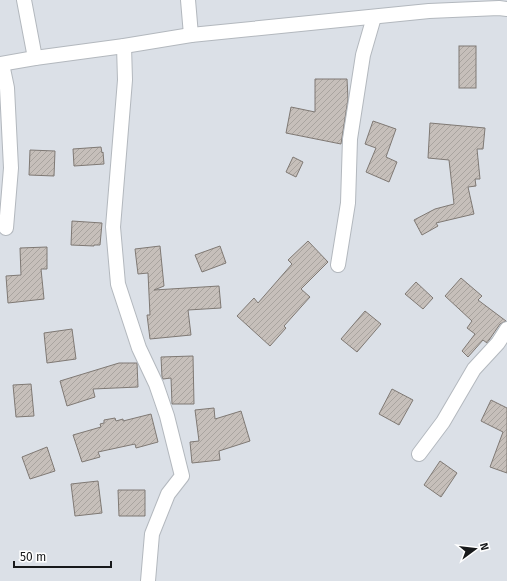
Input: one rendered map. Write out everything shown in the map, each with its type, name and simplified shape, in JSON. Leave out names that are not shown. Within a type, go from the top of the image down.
[{"type":"street","points":[[24,0],[36,58]]},
{"type":"street","points":[[188,0],[191,35]]},
{"type":"street","points":[[6,228],[11,168],[7,88],[1,64],[191,35],[429,11],[499,8],[507,9]]},
{"type":"street","points":[[338,265],[348,203],[350,139],[362,55],[374,17]]},
{"type":"street","points":[[124,46],[125,80],[113,227],[118,284],[139,348],[156,384],[168,416],[182,476],[168,494],[152,534],[148,581]]},
{"type":"street","points":[[419,454],[443,422],[474,369],[498,344],[507,329]]},
{"type":"building","points":[[459,46],[476,46],[476,88],[459,88]]},
{"type":"building","points":[[315,79],[347,79],[348,99],[341,144],[286,133],[291,107],[315,112]]},
{"type":"building","points":[[373,121],[396,129],[386,157],[397,162],[389,182],[366,172],[376,148],[365,144]]},
{"type":"building","points":[[430,123],[485,128],[483,149],[477,149],[480,179],[475,179],[476,186],[468,187],[474,214],[436,223],[438,226],[422,235],[414,220],[435,209],[454,204],[449,160],[428,158]]},
{"type":"building","points":[[101,147],[104,164],[74,166],[73,149]]},
{"type":"building","points":[[30,150],[55,151],[54,176],[29,175]]},
{"type":"building","points":[[293,157],[303,162],[296,177],[286,172]]},
{"type":"building","points":[[72,221],[102,223],[100,245],[71,245]]},
{"type":"building","points":[[308,241],[328,262],[301,289],[310,297],[284,326],[286,328],[270,346],[237,316],[254,298],[258,303],[292,264],[288,260]]},
{"type":"building","points":[[160,246],[164,286],[154,290],[219,286],[221,308],[188,310],[191,335],[150,339],[147,315],[150,315],[148,273],[138,274],[135,249]]},
{"type":"building","points":[[220,246],[226,263],[202,272],[195,255]]},
{"type":"building","points":[[47,247],[47,269],[41,269],[44,299],[8,303],[6,276],[21,275],[20,248]]},
{"type":"building","points":[[461,278],[482,296],[478,300],[506,321],[500,324],[487,343],[483,340],[468,357],[462,351],[475,334],[467,328],[472,321],[445,296]]},
{"type":"building","points":[[416,282],[433,298],[423,309],[405,294]]},
{"type":"building","points":[[365,311],[381,324],[357,352],[341,339]]},
{"type":"building","points":[[72,329],[76,359],[47,363],[44,333]]},
{"type":"building","points":[[193,356],[194,404],[172,404],[171,378],[163,379],[162,377],[161,357]]},
{"type":"building","points":[[119,363],[137,363],[138,387],[93,389],[95,397],[67,406],[60,381]]},
{"type":"building","points":[[31,384],[34,416],[16,417],[13,385]]},
{"type":"building","points":[[392,389],[413,400],[399,425],[379,414]]},
{"type":"building","points":[[491,400],[507,408],[507,473],[490,467],[503,432],[481,421]]},
{"type":"building","points":[[214,408],[215,419],[241,411],[250,441],[219,451],[220,460],[192,463],[190,442],[199,441],[195,410]]},
{"type":"building","points":[[151,414],[158,442],[136,448],[135,444],[98,452],[100,457],[82,462],[73,435],[101,427],[100,424],[104,423],[104,420],[115,418],[116,421],[123,419],[123,421]]},
{"type":"building","points":[[47,447],[55,471],[30,479],[22,457]]},
{"type":"building","points":[[440,461],[457,473],[441,497],[424,485]]},
{"type":"building","points":[[98,481],[102,513],[75,516],[71,484]]},
{"type":"building","points":[[118,490],[145,490],[145,516],[119,516]]}]
